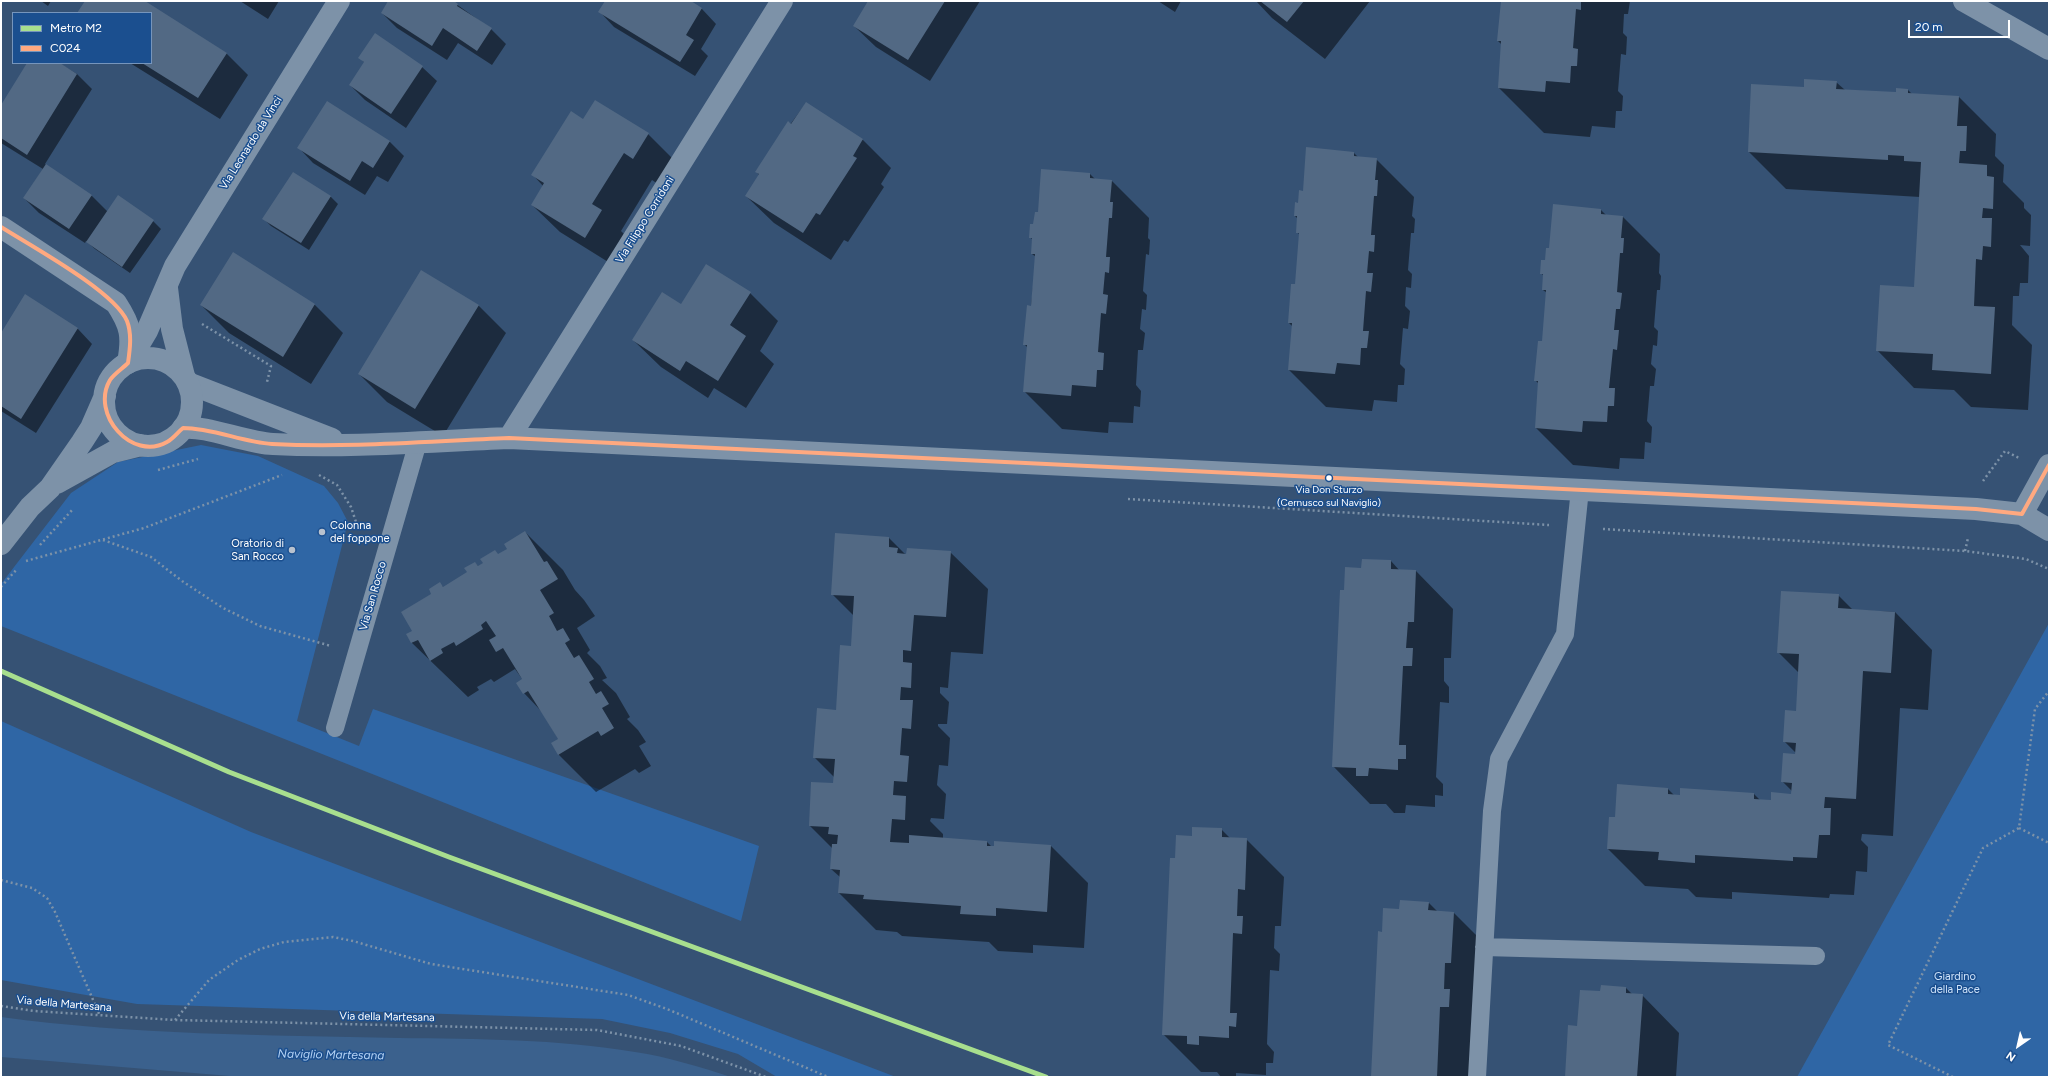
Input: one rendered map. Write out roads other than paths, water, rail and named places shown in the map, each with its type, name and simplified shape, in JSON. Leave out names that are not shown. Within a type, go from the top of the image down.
[{"type":"street","name":"Via Leonardo da Vinci","points":[[128,363],[147,331],[175,266],[339,1]]},
{"type":"street","name":"Via Filippo Corridoni","points":[[509,438],[782,1]]},
{"type":"street","points":[[1964,1],[2049,49]]},
{"type":"street","points":[[1,227],[116,303],[125,316],[131,332],[132,342],[128,363]]},
{"type":"street","points":[[1,544],[30,507],[50,488],[92,462],[113,452],[166,442],[177,436],[183,428],[192,410],[192,399],[172,329],[166,286]]},
{"type":"street","points":[[50,488],[88,433],[105,396],[111,377],[128,363],[142,358],[159,360],[175,367],[186,380],[260,412],[346,444]]},
{"type":"street","points":[[105,396],[106,414],[112,427],[124,439],[140,446]]},
{"type":"street","points":[[183,428],[194,428],[252,442],[272,444],[346,444],[509,438],[1976,509],[2022,514],[2049,530]]},
{"type":"street","points":[[2022,514],[2049,465]]},
{"type":"lane","name":"Via San Rocco","points":[[335,728],[418,442]]},
{"type":"lane","points":[[1477,1077],[1492,811],[1499,759],[1565,634],[1580,489]]},
{"type":"lane","points":[[1484,947],[1816,956]]},
{"type":"water","name":"Naviglio Martesana","points":[[1,1017],[50,1023],[150,1031],[250,1035],[488,1039],[576,1044],[660,1057],[731,1077],[242,1077],[1,1057]]},
{"type":"metro line","name":"M2","points":[[1,671],[229,772],[449,857],[1046,1077]]},
{"type":"place","name":"Via Don Sturzo (Cernusco sul Naviglio)","points":[[1329,478]]},
{"type":"place","name":"Colonna del foppone","points":[[322,532]]},
{"type":"place","name":"Oratorio di San Rocco","points":[[292,550]]},
{"type":"park label","name":"Giardino della Pace","points":[[1955,983]]}]
